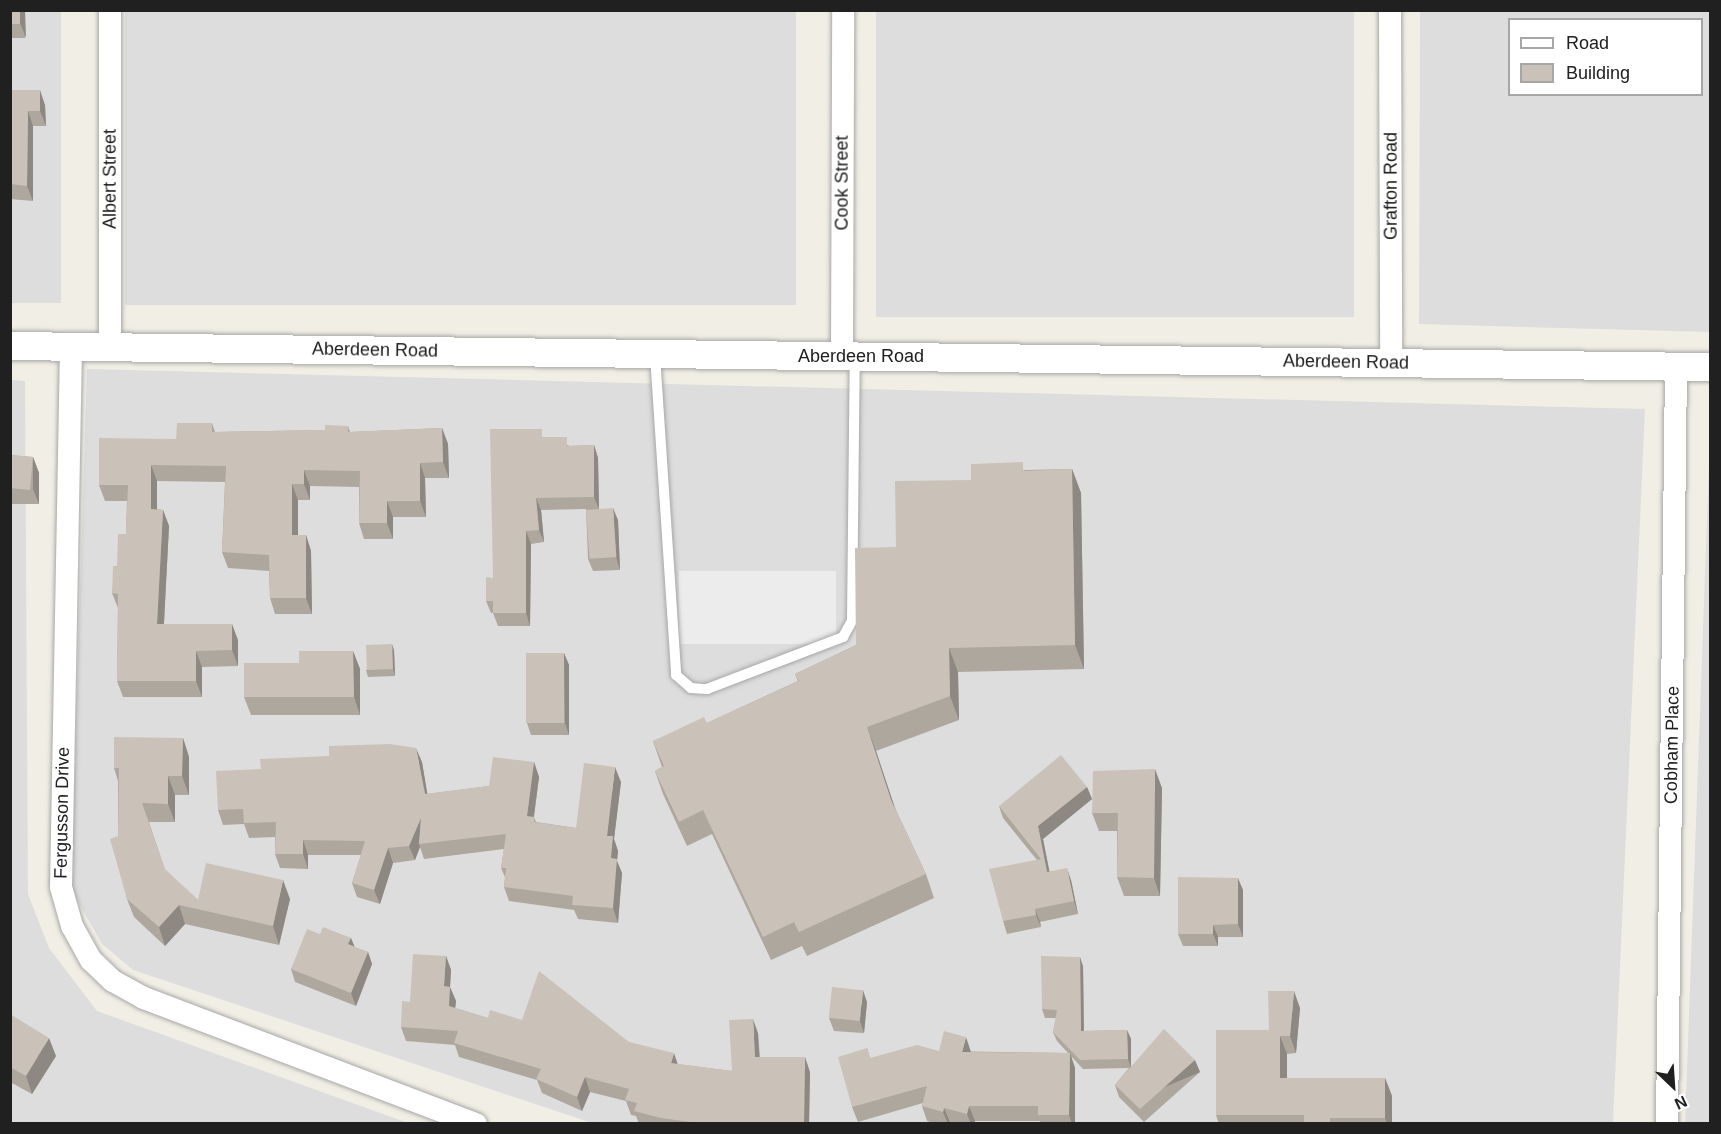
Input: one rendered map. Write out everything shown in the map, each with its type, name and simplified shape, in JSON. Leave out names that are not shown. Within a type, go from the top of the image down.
[{"type":"street","name":"Albert Street","points":[[110,10],[110,347]]},
{"type":"street","name":"Cook Street","points":[[843,10],[848,356]]},
{"type":"street","name":"Grafton Road","points":[[1390,10],[1391,362]]},
{"type":"street","name":"Aberdeen Road","points":[[10,346],[1710,367]]},
{"type":"street","name":"Fergusson Drive","points":[[71,347],[61,887],[72,926],[91,960],[113,981],[144,998],[476,1124]]},
{"type":"street","name":"Cobham Place","points":[[1667,1124],[1676,366]]},
{"type":"lane","points":[[655,354],[676,675],[691,688],[707,689],[843,637],[852,621],[848,356]]},
{"type":"shaded area","points":[[11,11],[61,11],[61,303],[11,303]]},
{"type":"shaded area","points":[[125,11],[796,11],[796,305],[125,305]]},
{"type":"shaded area","points":[[876,11],[1354,11],[1354,317],[876,317]]},
{"type":"shaded area","points":[[1420,11],[1710,11],[1710,332],[1419,324]]},
{"type":"shaded area","points":[[87,369],[1645,409],[1613,1123],[592,1123],[133,970],[102,944],[71,889]]},
{"type":"shaded area","points":[[11,380],[25,381],[28,894],[49,948],[97,1011],[408,1123],[11,1124]]},
{"type":"shaded area","points":[[1710,437],[1710,1123],[1685,1124],[1685,1123]]},
{"type":"shaded area","points":[[679,571],[836,571],[836,644],[679,644]]},
{"type":"building","points":[[10,10],[20,10],[20,24],[10,24]]},
{"type":"building","points":[[10,90],[40,90],[40,111],[28,111],[27,186],[10,184]]},
{"type":"building","points":[[177,423],[212,423],[212,432],[325,430],[325,425],[348,426],[348,432],[442,428],[443,462],[420,463],[420,501],[387,501],[387,523],[359,523],[360,471],[304,470],[304,484],[292,484],[292,535],[306,535],[306,598],[270,598],[269,555],[222,552],[226,466],[151,465],[151,509],[163,510],[157,624],[232,624],[232,650],[196,651],[196,681],[117,681],[118,594],[112,593],[113,566],[117,566],[118,534],[126,534],[128,485],[99,485],[99,438],[176,439]]},
{"type":"building","points":[[490,429],[542,429],[542,437],[567,437],[567,446],[594,445],[594,497],[536,498],[539,530],[526,531],[526,613],[493,613],[493,601],[486,601],[486,577],[493,578]]},
{"type":"building","points":[[10,455],[33,457],[30,490],[10,488]]},
{"type":"building","points":[[1023,462],[1023,471],[1072,469],[1075,645],[949,648],[950,696],[867,727],[891,800],[926,874],[799,932],[794,922],[763,937],[703,810],[679,822],[655,771],[664,766],[653,741],[704,717],[707,723],[799,681],[795,674],[856,645],[855,548],[896,547],[895,481],[971,480],[971,464]]},
{"type":"building","points":[[613,508],[616,557],[589,559],[586,510]]},
{"type":"building","points":[[392,644],[393,669],[367,670],[366,645]]},
{"type":"building","points":[[299,651],[353,651],[354,697],[244,697],[244,663],[299,663]]},
{"type":"building","points":[[526,653],[564,653],[564,723],[526,723]]},
{"type":"building","points":[[114,737],[183,738],[182,776],[168,776],[168,804],[142,803],[165,869],[198,900],[206,863],[283,880],[273,926],[179,905],[159,927],[127,899],[110,839],[118,836],[119,768],[114,768]]},
{"type":"building","points":[[390,744],[416,748],[425,794],[489,786],[493,757],[534,762],[527,816],[534,817],[534,822],[576,828],[584,763],[615,767],[607,836],[613,836],[611,858],[617,859],[613,908],[572,905],[573,896],[504,887],[506,868],[501,868],[506,834],[419,844],[421,818],[409,846],[388,848],[374,890],[352,883],[365,841],[303,840],[303,854],[275,854],[276,822],[244,823],[243,809],[218,810],[216,771],[261,769],[260,759],[329,756],[329,746]]},
{"type":"building","points":[[1061,755],[1087,787],[1038,826],[1047,872],[1067,868],[1074,901],[1035,909],[1036,915],[1003,921],[989,869],[1041,859],[999,806]]},
{"type":"building","points":[[1155,769],[1154,878],[1117,877],[1118,813],[1092,813],[1093,771]]},
{"type":"building","points":[[1178,877],[1238,878],[1238,924],[1213,925],[1213,934],[1178,934]]},
{"type":"building","points":[[323,927],[351,938],[348,944],[368,952],[351,993],[291,969],[307,929],[320,934]]},
{"type":"building","points":[[413,954],[446,956],[444,986],[450,987],[449,1006],[488,1018],[490,1010],[522,1020],[539,971],[629,1042],[674,1053],[671,1063],[732,1071],[729,1020],[753,1019],[755,1057],[805,1057],[804,1124],[705,1124],[661,1118],[634,1111],[637,1103],[625,1100],[629,1089],[585,1077],[577,1097],[536,1079],[541,1069],[454,1043],[458,1031],[401,1027],[402,1001],[410,1002]]},
{"type":"building","points":[[1041,956],[1080,957],[1081,1031],[1127,1030],[1128,1059],[1080,1060],[1053,1032],[1057,1010],[1042,1009]]},
{"type":"building","points":[[832,987],[863,990],[860,1021],[829,1018]]},
{"type":"building","points":[[1268,991],[1294,991],[1290,1036],[1280,1036],[1280,1078],[1385,1078],[1385,1118],[1330,1118],[1330,1124],[1304,1124],[1304,1115],[1216,1115],[1216,1030],[1269,1030]]},
{"type":"building","points":[[10,1014],[49,1038],[26,1076],[10,1067]]},
{"type":"building","points":[[1164,1029],[1195,1060],[1140,1109],[1115,1085]]},
{"type":"building","points":[[944,1031],[966,1037],[962,1052],[1070,1053],[1069,1115],[1038,1115],[1038,1106],[969,1106],[967,1114],[944,1108],[943,1112],[922,1106],[927,1086],[852,1107],[838,1057],[867,1048],[870,1058],[917,1045],[939,1051]]}]
